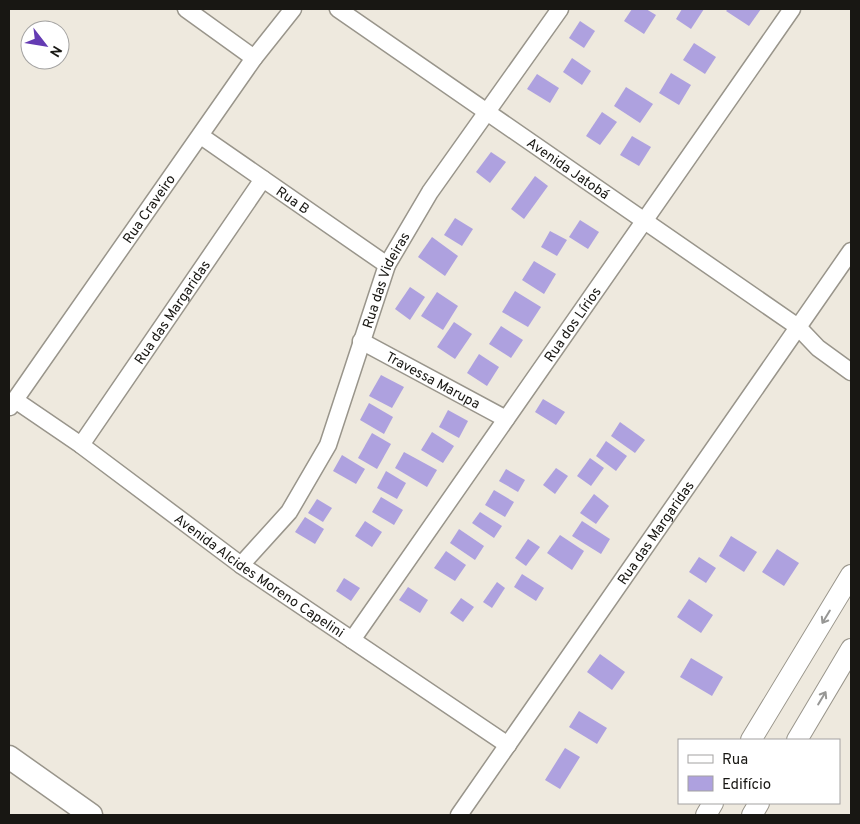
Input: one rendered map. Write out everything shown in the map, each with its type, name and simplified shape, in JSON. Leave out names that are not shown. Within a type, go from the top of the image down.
[{"type":"main road","points":[[9,757],[92,815]]},
{"type":"street","points":[[186,9],[254,58]]},
{"type":"street","name":"Rua Craveiro","points":[[12,405],[254,58],[293,9]]},
{"type":"street","name":"Avenida Jatobá","points":[[338,9],[798,327],[818,348],[851,372]]},
{"type":"street","name":"Rua das Videiras","points":[[241,565],[289,512],[328,445],[387,265],[430,192],[560,9]]},
{"type":"street","name":"Rua dos Lírios","points":[[352,640],[792,9]]},
{"type":"street","name":"Rua B","points":[[201,136],[387,265]]},
{"type":"street","name":"Rua das Margaridas","points":[[81,445],[263,179]]},
{"type":"street","name":"Rua das Margaridas","points":[[459,815],[851,251]]},
{"type":"street","name":"Travessa Marupa","points":[[361,341],[506,419]]},
{"type":"street","name":"Avenida Alcides Moreno Capelini","points":[[12,405],[81,445],[241,565],[508,746]]},
{"type":"street","points":[[752,739],[851,575]]},
{"type":"street","points":[[798,739],[851,649]]},
{"type":"street","points":[[706,815],[712,804]]},
{"type":"street","points":[[752,815],[758,804]]},
{"type":"building","points":[[632,9],[646,9],[656,15],[644,34],[624,21]]},
{"type":"building","points":[[682,9],[704,9],[691,29],[676,19]]},
{"type":"building","points":[[728,9],[761,9],[749,26],[726,11]]},
{"type":"building","points":[[580,21],[595,31],[584,48],[569,38]]},
{"type":"building","points":[[694,43],[716,57],[705,74],[683,60]]},
{"type":"building","points":[[572,58],[591,71],[582,85],[563,72]]},
{"type":"building","points":[[671,73],[691,85],[679,105],[659,93]]},
{"type":"building","points":[[537,74],[559,88],[550,103],[527,89]]},
{"type":"building","points":[[626,87],[653,104],[640,123],[614,106]]},
{"type":"building","points":[[602,112],[617,122],[600,145],[586,136]]},
{"type":"building","points":[[632,136],[651,147],[639,166],[620,155]]},
{"type":"building","points":[[491,152],[506,162],[490,183],[476,172]]},
{"type":"building","points":[[535,176],[548,186],[524,219],[511,209]]},
{"type":"building","points":[[455,218],[473,229],[462,246],[444,235]]},
{"type":"building","points":[[580,220],[599,232],[588,249],[569,237]]},
{"type":"building","points":[[550,231],[567,240],[557,256],[541,247]]},
{"type":"building","points":[[432,237],[458,256],[445,276],[418,257]]},
{"type":"building","points":[[534,261],[556,274],[544,294],[522,280]]},
{"type":"building","points":[[410,287],[425,297],[410,320],[395,309]]},
{"type":"building","points":[[515,291],[541,307],[528,327],[502,312]]},
{"type":"building","points":[[437,292],[458,306],[443,330],[421,316]]},
{"type":"building","points":[[454,322],[472,334],[455,359],[437,347]]},
{"type":"building","points":[[501,326],[523,340],[511,358],[489,344]]},
{"type":"building","points":[[479,354],[499,367],[487,386],[467,373]]},
{"type":"building","points":[[381,375],[404,387],[392,408],[369,396]]},
{"type":"building","points":[[543,399],[565,412],[556,425],[535,412]]},
{"type":"building","points":[[369,403],[393,417],[384,434],[360,420]]},
{"type":"building","points":[[448,410],[468,421],[459,438],[439,427]]},
{"type":"building","points":[[620,422],[645,440],[635,453],[611,436]]},
{"type":"building","points":[[432,432],[454,446],[443,463],[421,450]]},
{"type":"building","points":[[372,433],[391,444],[377,469],[358,458]]},
{"type":"building","points":[[606,441],[627,456],[616,471],[596,456]]},
{"type":"building","points":[[404,452],[437,470],[427,487],[395,468]]},
{"type":"building","points":[[342,455],[365,469],[356,484],[333,471]]},
{"type":"building","points":[[590,458],[604,468],[591,486],[577,476]]},
{"type":"building","points":[[556,468],[568,476],[555,494],[543,485]]},
{"type":"building","points":[[506,469],[525,480],[518,492],[499,481]]},
{"type":"building","points":[[386,471],[406,483],[397,499],[377,488]]},
{"type":"building","points":[[494,490],[514,502],[505,517],[485,505]]},
{"type":"building","points":[[594,494],[609,506],[596,524],[580,513]]},
{"type":"building","points":[[381,497],[403,510],[394,525],[372,512]]},
{"type":"building","points":[[317,499],[332,508],[323,522],[308,513]]},
{"type":"building","points":[[480,512],[502,526],[494,538],[472,523]]},
{"type":"building","points":[[305,517],[324,529],[315,544],[295,532]]},
{"type":"building","points":[[365,521],[382,532],[372,547],[355,536]]},
{"type":"building","points":[[582,521],[610,539],[601,554],[572,536]]},
{"type":"building","points":[[459,529],[484,546],[475,560],[450,543]]},
{"type":"building","points":[[560,535],[584,551],[572,570],[547,553]]},
{"type":"building","points":[[731,536],[757,552],[744,572],[719,556]]},
{"type":"building","points":[[528,539],[540,547],[526,566],[515,558]]},
{"type":"building","points":[[777,549],[799,563],[784,586],[762,572]]},
{"type":"building","points":[[446,551],[466,565],[455,581],[434,568]]},
{"type":"building","points":[[699,557],[716,568],[706,583],[689,572]]},
{"type":"building","points":[[522,574],[544,588],[536,601],[514,587]]},
{"type":"building","points":[[344,578],[360,588],[351,601],[336,591]]},
{"type":"building","points":[[497,582],[505,588],[492,608],[483,602]]},
{"type":"building","points":[[408,587],[428,600],[420,613],[399,600]]},
{"type":"building","points":[[461,598],[474,607],[463,622],[450,613]]},
{"type":"building","points":[[689,599],[713,615],[701,633],[677,617]]},
{"type":"building","points":[[600,654],[625,672],[612,690],[587,672]]},
{"type":"building","points":[[691,658],[723,677],[712,696],[680,677]]},
{"type":"building","points":[[579,711],[607,728],[597,744],[569,727]]},
{"type":"building","points":[[565,748],[580,757],[560,789],[545,780]]}]
